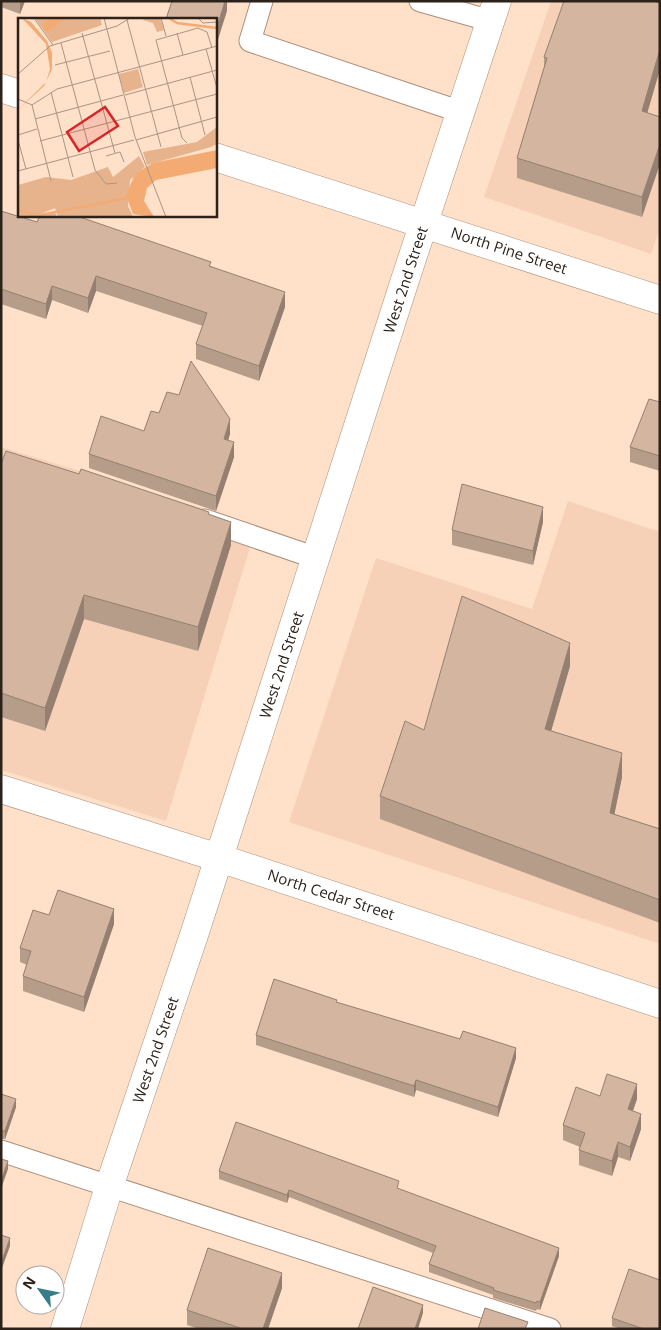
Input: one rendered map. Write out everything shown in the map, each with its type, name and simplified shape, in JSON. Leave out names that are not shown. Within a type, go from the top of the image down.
[{"type":"street","name":"West 2nd Street","points":[[65,1329],[494,11]]},
{"type":"street","points":[[1,88],[18,94]]},
{"type":"street","name":"North Pine Street","points":[[216,156],[660,300]]},
{"type":"street","name":"North Cedar Street","points":[[1,788],[660,1004]]},
{"type":"lane","points":[[262,1],[250,41],[461,112]]},
{"type":"lane","points":[[420,1],[494,11]]},
{"type":"lane","points":[[185,513],[316,558]]},
{"type":"lane","points":[[1,1151],[550,1329]]},
{"type":"shaded area","points":[[551,1],[660,1],[660,228],[651,254],[484,197]]},
{"type":"shaded area","points":[[1,447],[257,525],[166,821],[1,770]]},
{"type":"shaded area","points":[[568,501],[660,532],[660,944],[289,822],[376,558],[532,609]]},
{"type":"building","points":[[172,1],[225,1],[216,31],[216,18],[166,18]]},
{"type":"building","points":[[564,1],[653,1],[660,3],[660,49],[642,111],[660,117],[660,144],[642,197],[517,158],[547,58],[544,57]]},
{"type":"building","points":[[1,211],[37,222],[40,216],[77,216],[211,262],[209,266],[285,292],[259,366],[196,344],[207,313],[96,276],[88,298],[52,286],[46,304],[1,289]]},
{"type":"building","points":[[191,361],[230,419],[224,439],[234,442],[216,496],[89,454],[101,416],[144,431],[151,411],[159,413],[167,392],[179,395]]},
{"type":"building","points":[[649,399],[660,402],[660,456],[630,447]]},
{"type":"building","points":[[6,451],[79,474],[81,469],[209,512],[208,514],[231,522],[198,627],[84,595],[45,708],[1,693],[1,464]]},
{"type":"building","points":[[462,484],[543,507],[533,551],[452,530]]},
{"type":"building","points":[[462,596],[570,643],[545,729],[622,753],[610,813],[660,829],[660,900],[380,796],[405,721],[424,730]]},
{"type":"building","points":[[58,890],[114,909],[84,997],[23,976],[31,951],[20,948],[33,910],[49,915]]},
{"type":"building","points":[[274,979],[337,1000],[336,1002],[460,1039],[463,1031],[516,1048],[498,1107],[416,1080],[414,1086],[256,1035]]},
{"type":"building","points":[[607,1074],[637,1084],[628,1109],[641,1114],[630,1147],[618,1142],[612,1161],[579,1150],[585,1133],[563,1125],[576,1087],[600,1096]]},
{"type":"building","points":[[1,1094],[16,1099],[5,1131],[1,1131]]},
{"type":"building","points":[[236,1122],[399,1181],[397,1188],[559,1248],[540,1302],[537,1301],[536,1303],[493,1290],[494,1288],[429,1264],[436,1246],[289,1190],[287,1195],[219,1171]]},
{"type":"building","points":[[1,1159],[8,1161],[1,1181]]},
{"type":"building","points":[[1,1235],[10,1238],[1,1263]]},
{"type":"building","points":[[208,1248],[282,1273],[263,1329],[243,1329],[187,1310]]},
{"type":"building","points":[[629,1269],[660,1280],[660,1329],[644,1329],[612,1318]]},
{"type":"building","points":[[373,1287],[423,1305],[415,1329],[358,1329]]},
{"type":"building","points":[[485,1308],[528,1322],[525,1329],[478,1329]]}]
